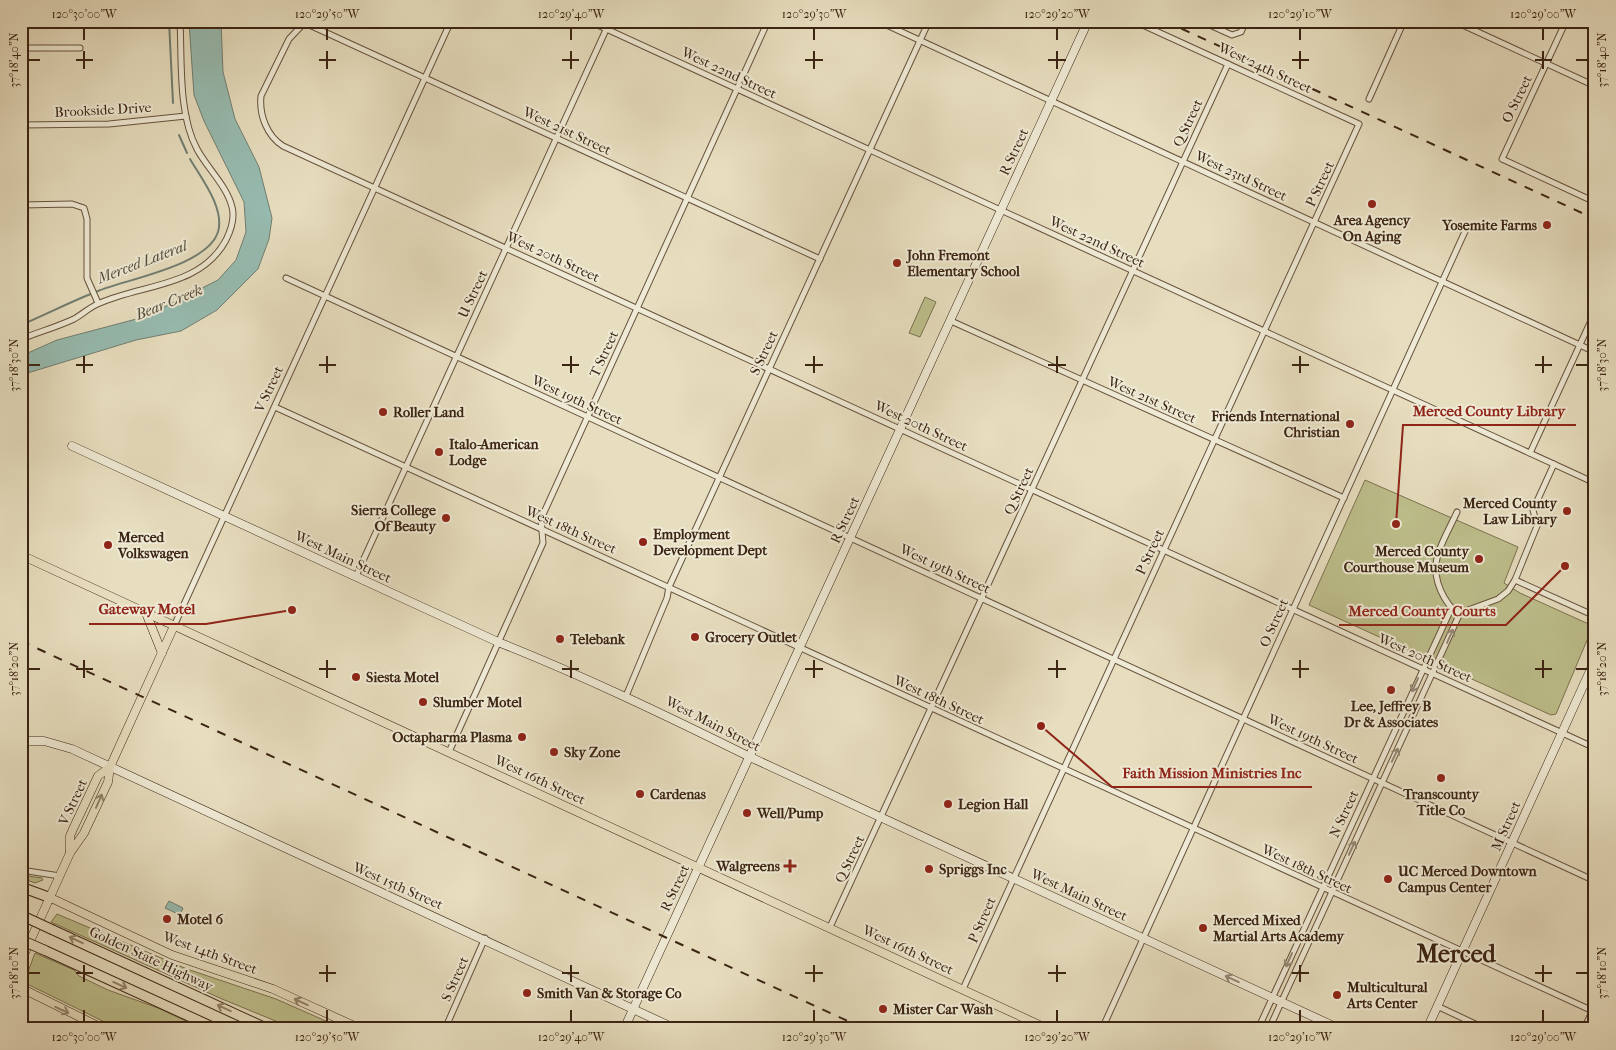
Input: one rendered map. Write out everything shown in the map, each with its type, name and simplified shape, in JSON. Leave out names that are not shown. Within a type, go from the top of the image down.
[{"type":"highway","points":[[21,887],[53,900]]},
{"type":"highway","name":"Golden State Highway","points":[[23,916],[268,1029]]},
{"type":"highway","points":[[21,940],[217,1029]]},
{"type":"main road","name":"West 16th Street","points":[[21,555],[1048,1029]]},
{"type":"main road","points":[[146,613],[162,653]]},
{"type":"main road","name":"V Street","points":[[21,961],[53,900],[70,852],[84,833],[108,782],[110,767],[174,626]]},
{"type":"main road","name":"V Street","points":[[70,852],[70,836],[73,829],[98,776],[110,767]]},
{"type":"main road","name":"West 14th Street","points":[[53,900],[172,955],[272,989],[361,1029]]},
{"type":"main road","points":[[21,988],[104,1029]]},
{"type":"street","points":[[21,339],[73,319],[98,304],[118,296],[168,284],[190,273],[214,256],[229,234],[233,212],[230,199],[196,148],[186,116],[180,21]]},
{"type":"street","name":"V Street","points":[[174,626],[451,21]]},
{"type":"street","name":"West 22nd Street","points":[[590,21],[1595,483]]},
{"type":"street","name":"U Street","points":[[356,576],[610,21]]},
{"type":"street","name":"T Street","points":[[449,752],[544,543],[541,519],[768,21]]},
{"type":"street","name":"West 23rd Street","points":[[878,21],[1595,352]]},
{"type":"street","name":"S Street","points":[[626,696],[667,598],[669,587],[929,21]]},
{"type":"street","name":"R Street","points":[[624,1029],[1088,21]]},
{"type":"street","name":"West 24th Street","points":[[1134,21],[1359,124]]},
{"type":"street","points":[[1201,21],[1229,34],[1236,35],[1242,30],[1246,21]]},
{"type":"street","points":[[1368,99],[1404,21]]},
{"type":"street","points":[[1454,21],[1595,86]]},
{"type":"street","name":"O Street","points":[[1566,21],[1502,159],[1595,202]]},
{"type":"street","name":"West 21st Street","points":[[306,22],[820,259]]},
{"type":"street","name":"West 20th Street","points":[[306,22],[289,39],[261,96],[260,105],[269,135],[275,141],[1595,748]]},
{"type":"street","points":[[21,48],[80,48]]},
{"type":"street","name":"Q Street","points":[[830,927],[882,818],[1228,64]]},
{"type":"street","name":"Brookside Drive","points":[[21,126],[135,123],[186,116]]},
{"type":"street","name":"P Street","points":[[963,989],[1359,124]]},
{"type":"street","points":[[21,205],[72,204],[84,208],[87,218],[86,272],[89,288],[98,304]]},
{"type":"street","name":"O Street","points":[[1102,1029],[1467,227]]},
{"type":"street","name":"West 19th Street","points":[[286,278],[1595,881]]},
{"type":"street","points":[[1530,452],[1595,312]]},
{"type":"street","name":"West 21st Street","points":[[951,321],[1344,498]]},
{"type":"street","name":"West 18th Street","points":[[275,407],[1593,1012]]},
{"type":"street","name":"West Main Street","points":[[72,446],[498,642],[626,696],[750,757],[1340,1029]]},
{"type":"street","points":[[1456,512],[1434,564],[1438,586],[1451,609],[1460,613],[1498,599],[1508,591],[1515,580],[1537,526],[1532,510],[1554,464]]},
{"type":"street","points":[[1515,580],[1595,616]]},
{"type":"street","name":"N Street","points":[[1258,1029],[1451,609]]},
{"type":"street","name":"N Street","points":[[1269,1029],[1460,613]]},
{"type":"street","name":"M Street","points":[[1427,1029],[1595,660]]},
{"type":"street","name":"West 15th Street","points":[[21,741],[44,740],[58,744],[485,938],[676,1029]]},
{"type":"street","points":[[21,870],[60,876]]},
{"type":"street","name":"S Street","points":[[445,1029],[485,938]]},
{"type":"street","points":[[1584,1029],[1595,1005]]},
{"type":"street","points":[[1437,1006],[1486,1029]]},
{"type":"green space","points":[[925,297],[936,302],[920,337],[909,333]]},
{"type":"green space","points":[[1365,480],[1518,547],[1504,583],[1520,593],[1593,626],[1556,714],[1551,715],[1309,605]]},
{"type":"green space","points":[[21,875],[42,878],[43,880],[35,883],[21,878]]},
{"type":"green space","points":[[57,914],[187,969],[276,999],[344,1029],[295,1029],[222,999],[51,922]]},
{"type":"green space","points":[[35,953],[74,970],[79,976],[108,990],[158,1008],[203,1029],[119,1029],[27,984],[26,977]]},
{"type":"water","points":[[221,21],[223,72],[235,119],[259,167],[272,218],[269,239],[258,269],[217,310],[181,331],[136,340],[21,375],[21,356],[57,340],[144,317],[218,280],[236,260],[246,232],[244,202],[204,121],[194,95],[189,22]]},
{"type":"water","points":[[169,901],[183,908],[180,915],[165,908]]},
{"type":"waterway","name":"Merced Lateral","points":[[169,21],[173,103]]},
{"type":"waterway","name":"Merced Lateral","points":[[179,135],[187,153]]},
{"type":"waterway","name":"Merced Lateral","points":[[21,325],[111,286],[165,270],[199,254],[211,244],[218,232],[218,213],[206,184],[190,159]]},
{"type":"railway","points":[[1165,21],[1595,219]]},
{"type":"railway","points":[[21,641],[865,1029]]},
{"type":"place","name":"Area Agency On Aging","points":[[1372,204]]},
{"type":"place","name":"Yosemite Farms","points":[[1547,225]]},
{"type":"place","name":"John Fremont Elementary School","points":[[897,263]]},
{"type":"place","name":"Roller Land","points":[[383,412]]},
{"type":"place","name":"Friends International Christian","points":[[1350,424]]},
{"type":"place","name":"Italo-American Lodge","points":[[439,452]]},
{"type":"place","name":"Merced County Law Library","points":[[1567,511]]},
{"type":"place","name":"Sierra College Of Beauty","points":[[446,518]]},
{"type":"place","name":"Merced County Library","points":[[1396,524]]},
{"type":"place","name":"Employment Development Dept","points":[[643,542]]},
{"type":"place","name":"Merced Volkswagen","points":[[108,545]]},
{"type":"place","name":"Merced County Courthouse Museum","points":[[1479,559]]},
{"type":"place","name":"Merced County Courts","points":[[1565,566]]},
{"type":"place","name":"Gateway Motel","points":[[292,610]]},
{"type":"place","name":"Grocery Outlet","points":[[695,637]]},
{"type":"place","name":"Telebank","points":[[560,639]]},
{"type":"place","name":"Siesta Motel","points":[[356,677]]},
{"type":"place","name":"Lee, Jeffrey B Dr & Associates","points":[[1391,690]]},
{"type":"place","name":"Slumber Motel","points":[[423,702]]},
{"type":"place","name":"Faith Mission Ministries Inc","points":[[1041,726]]},
{"type":"place","name":"Octapharma Plasma","points":[[522,737]]},
{"type":"place","name":"Sky Zone","points":[[554,752]]},
{"type":"place","name":"Transcounty Title Co","points":[[1441,778]]},
{"type":"place","name":"Cardenas","points":[[640,794]]},
{"type":"place","name":"Legion Hall","points":[[948,804]]},
{"type":"place","name":"Well/Pump","points":[[747,813]]},
{"type":"place","name":"Walgreens","points":[[790,866]]},
{"type":"place","name":"Spriggs Inc","points":[[929,869]]},
{"type":"place","name":"UC Merced Downtown Campus Center","points":[[1388,879]]},
{"type":"place","name":"Motel 6","points":[[167,919]]},
{"type":"place","name":"Merced Mixed Martial Arts Academy","points":[[1203,928]]},
{"type":"place","name":"Smith Van & Storage Co","points":[[527,993]]},
{"type":"place","name":"Multicultural Arts Center","points":[[1337,995]]},
{"type":"place","name":"Mister Car Wash","points":[[883,1009]]},
{"type":"district","name":"Merced","points":[[1456,954]]},
{"type":"water label","name":"Bear Creek","points":[[169,302]]}]
